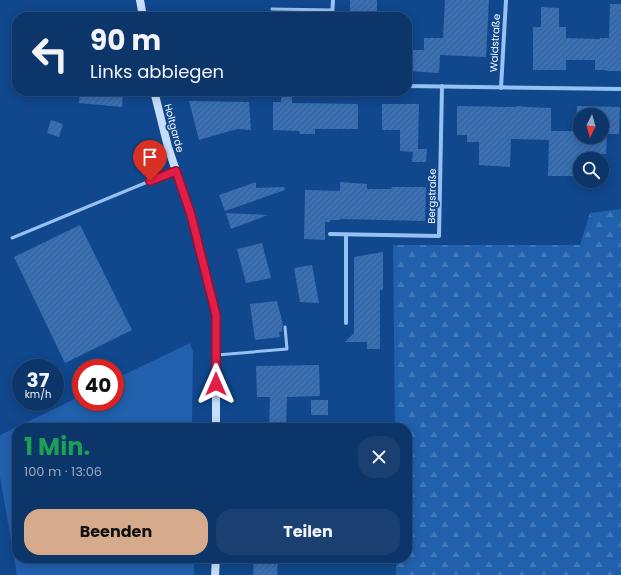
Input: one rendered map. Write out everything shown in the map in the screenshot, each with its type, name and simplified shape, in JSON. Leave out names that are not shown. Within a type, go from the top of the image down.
[{"type":"street","points":[[140,0],[142,12]]},
{"type":"street","points":[[332,10],[333,0]]},
{"type":"street","name":"Waldstraße","points":[[501,88],[506,0]]},
{"type":"street","points":[[412,86],[621,89]]},
{"type":"street","name":"Bergstraße","points":[[330,234],[439,236],[442,86]]},
{"type":"street","name":"Holtgarde","points":[[155,96],[168,147],[191,215],[216,315],[216,423]]},
{"type":"street","points":[[346,235],[346,323]]},
{"type":"street","points":[[216,563],[216,575]]},
{"type":"lane","points":[[272,9],[332,10]]},
{"type":"lane","points":[[12,238],[176,171]]},
{"type":"lane","points":[[216,355],[287,349],[285,327]]},
{"type":"green space","points":[[621,209],[621,575],[396,575],[396,563],[412,563],[412,423],[395,423],[393,245],[580,245],[590,213]]},
{"type":"green space","points":[[190,343],[193,352],[192,423],[25,423],[50,411],[64,411],[64,404],[72,400],[72,411],[124,411],[124,375]]},
{"type":"green space","points":[[12,429],[12,546],[0,477],[0,435]]},
{"type":"green space","points":[[15,563],[194,563],[194,575],[17,575]]},
{"type":"building","points":[[350,0],[377,0],[377,12],[350,12]]},
{"type":"building","points":[[445,0],[489,0],[486,57],[440,55],[439,73],[412,71],[412,50],[424,50],[424,38],[443,38]]},
{"type":"building","points":[[610,4],[621,4],[621,71],[595,70],[595,60],[566,60],[566,70],[533,70],[533,27],[541,27],[541,7],[559,8],[559,27],[566,27],[566,38],[600,39],[609,38]]},
{"type":"building","points":[[80,96],[123,96],[122,107],[79,103]]},
{"type":"building","points":[[282,96],[292,96],[292,103],[358,104],[358,129],[315,129],[315,134],[300,134],[299,131],[273,130],[273,102],[281,102]]},
{"type":"building","points":[[189,101],[249,102],[251,130],[237,129],[199,140]]},
{"type":"building","points":[[382,104],[419,104],[418,149],[427,149],[426,162],[412,162],[413,152],[400,151],[400,130],[382,130]]},
{"type":"building","points":[[457,106],[516,106],[551,108],[551,131],[573,131],[573,144],[606,144],[606,152],[573,152],[573,176],[548,176],[549,140],[511,139],[510,167],[479,165],[479,142],[467,142],[467,135],[457,135]]},
{"type":"building","points":[[577,106],[620,107],[619,134],[609,134],[609,108],[577,108]]},
{"type":"building","points":[[51,120],[63,124],[59,137],[47,133]]},
{"type":"building","points":[[256,182],[256,188],[284,187],[285,190],[225,211],[219,195]]},
{"type":"building","points":[[340,182],[367,184],[367,189],[426,187],[425,221],[330,220],[330,222],[325,222],[325,240],[304,239],[305,190],[340,191]]},
{"type":"building","points":[[226,213],[268,215],[231,229]]},
{"type":"building","points":[[80,225],[132,330],[65,363],[14,257]]},
{"type":"building","points":[[262,243],[271,278],[246,283],[237,249]]},
{"type":"building","points":[[383,252],[383,290],[380,290],[380,349],[367,349],[367,342],[345,342],[354,333],[354,257]]},
{"type":"building","points":[[312,265],[319,303],[300,302],[294,268]]},
{"type":"building","points":[[277,301],[283,325],[282,332],[279,332],[280,337],[255,340],[250,304]]},
{"type":"building","points":[[319,365],[320,396],[287,397],[286,423],[269,423],[270,397],[257,397],[256,366]]},
{"type":"building","points":[[311,400],[328,400],[328,415],[311,415]]},
{"type":"building","points":[[254,563],[278,563],[277,575],[253,575]]},
{"type":"route","points":[[150,181],[176,171],[191,215],[216,315],[216,384]]}]
